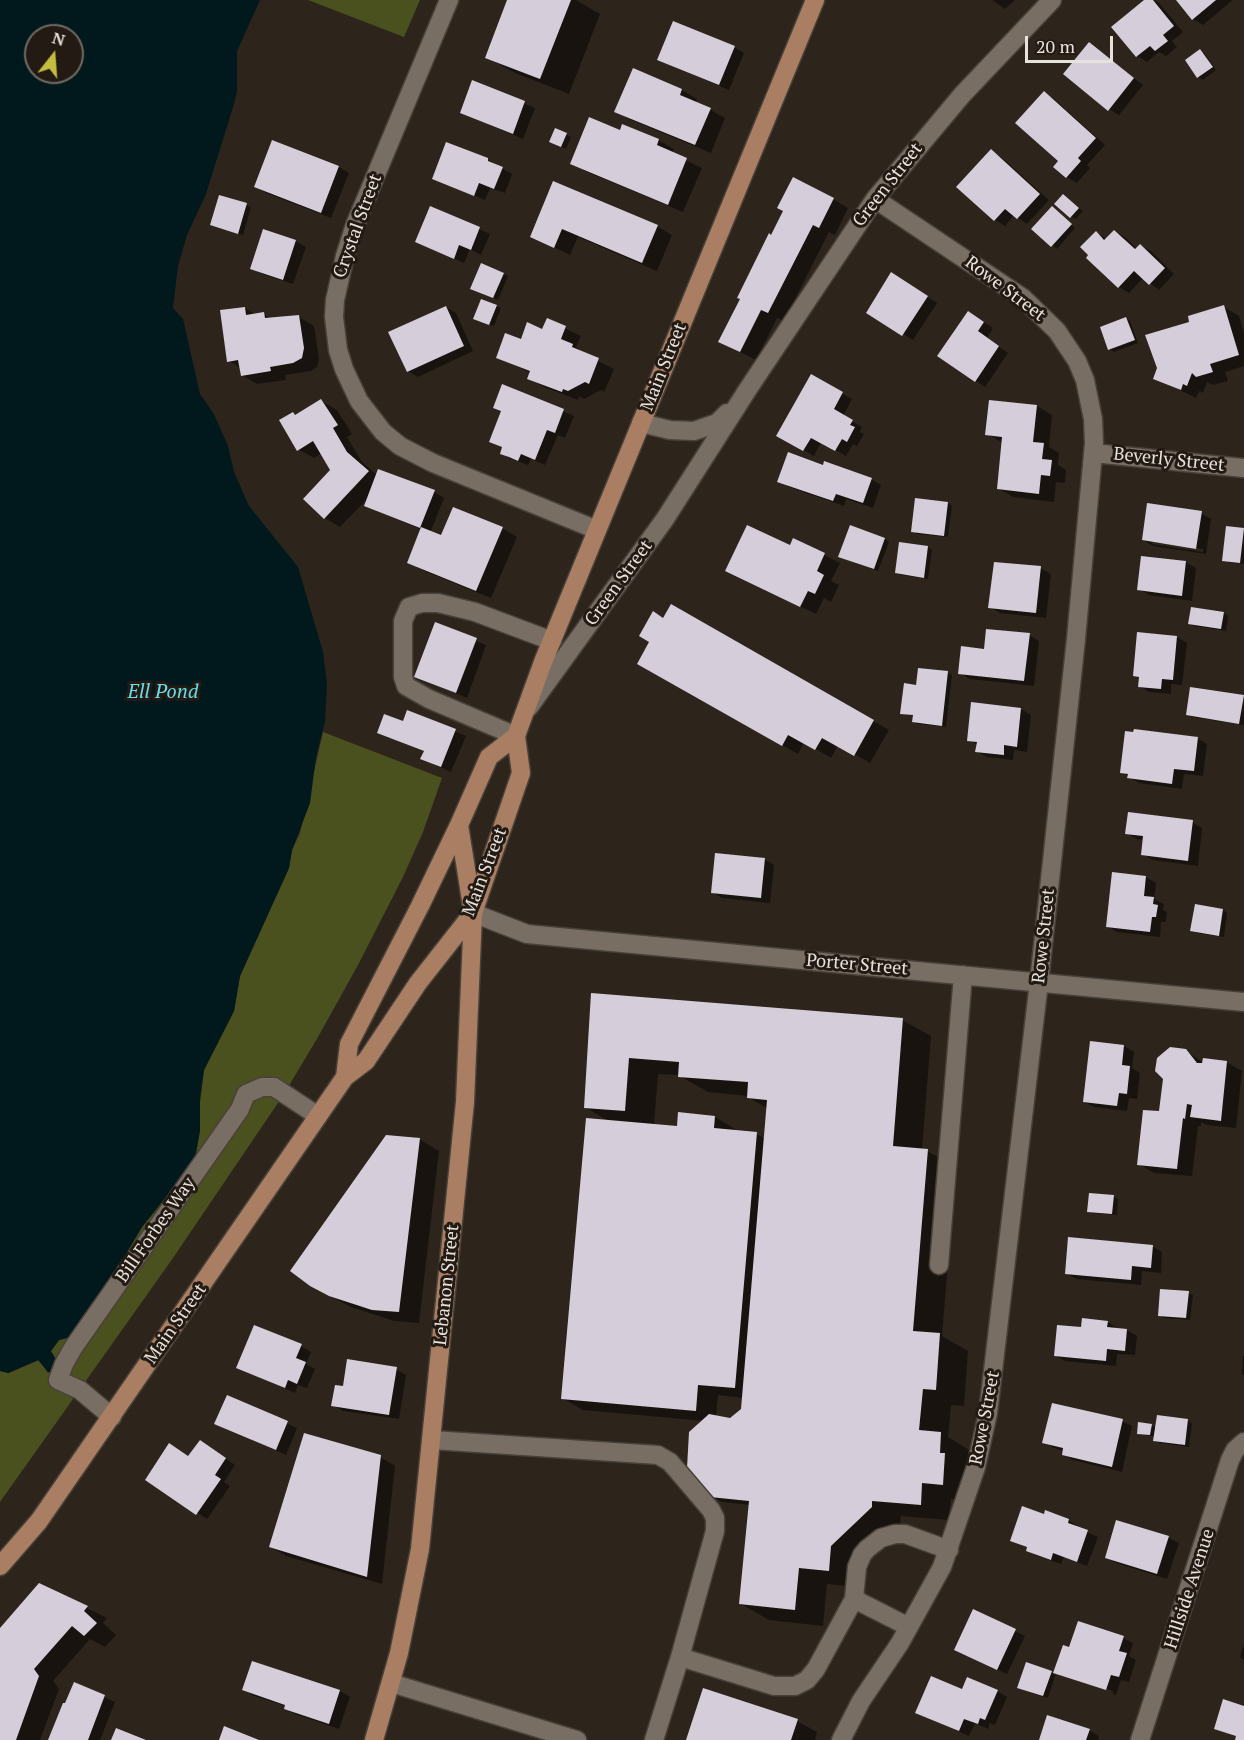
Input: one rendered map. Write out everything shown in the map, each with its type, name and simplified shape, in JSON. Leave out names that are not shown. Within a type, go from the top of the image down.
[{"type":"main road","name":"Main Street","points":[[0,1566],[39,1521],[345,1077],[366,1061],[418,982],[473,914],[521,773],[516,736],[524,714],[597,530],[815,0]]},
{"type":"main road","name":"Main Street","points":[[345,1077],[349,1044],[399,949],[489,757],[516,736]]},
{"type":"main road","name":"Lebanon Street","points":[[374,1740],[391,1683],[415,1578],[432,1440],[465,1102],[473,914],[459,825]]},
{"type":"street","name":"Crystal Street","points":[[449,0],[355,225],[345,256],[335,300],[334,317],[338,350],[359,401],[377,425],[400,446],[433,463],[597,530]]},
{"type":"street","name":"Green Street","points":[[524,714],[665,519],[748,389],[875,199],[962,95],[1052,0]]},
{"type":"street","name":"Rowe Street","points":[[841,1740],[861,1701],[930,1591],[949,1550],[976,1467],[988,1413],[1039,982],[1094,453],[1093,419],[1088,388],[1077,362],[1057,331],[1023,298],[875,199]]},
{"type":"street","name":"Green Street","points":[[641,423],[684,432],[703,429],[722,418],[748,389]]},
{"type":"street","name":"Beverly Street","points":[[1094,453],[1244,468]]},
{"type":"street","points":[[516,736],[429,699],[406,686],[403,677],[404,621],[410,607],[422,603],[438,603],[465,609],[552,641]]},
{"type":"street","name":"Porter Street","points":[[473,914],[527,934],[1244,1002]]},
{"type":"street","points":[[939,1265],[963,975]]},
{"type":"street","name":"Bill Forbes Way","points":[[112,1417],[80,1390],[58,1380],[64,1364],[240,1109],[246,1094],[262,1087],[274,1087],[318,1116]]},
{"type":"street","points":[[432,1440],[658,1455],[665,1458],[714,1515],[715,1531],[654,1740]]},
{"type":"street","name":"Hillside Avenue","points":[[1140,1740],[1230,1460],[1235,1450],[1244,1442]]},
{"type":"street","points":[[680,1657],[774,1686],[795,1686],[812,1675],[854,1599],[857,1567],[867,1549],[881,1538],[891,1534],[906,1534],[949,1550]]},
{"type":"street","points":[[854,1599],[909,1627]]},
{"type":"street","points":[[391,1683],[577,1740]]},
{"type":"green space","points":[[308,0],[420,0],[404,37]]},
{"type":"green space","points":[[323,732],[442,778],[423,832],[358,965],[284,1094],[173,1258],[0,1502],[0,1371],[9,1373],[39,1360],[48,1373],[51,1351],[59,1340],[78,1335],[142,1227],[162,1202],[176,1190],[199,1111],[204,1070],[234,1011],[240,976],[289,868],[292,850],[300,833]]},
{"type":"water","name":"Ell Pond","points":[[0,0],[260,0],[237,51],[237,91],[234,104],[206,194],[187,235],[178,266],[173,308],[183,319],[200,394],[214,414],[228,446],[234,472],[249,506],[298,567],[323,652],[327,684],[325,722],[316,757],[310,803],[292,850],[289,868],[240,976],[234,1011],[204,1070],[200,1098],[200,1131],[195,1159],[176,1190],[162,1202],[142,1227],[78,1335],[59,1340],[51,1351],[58,1363],[49,1373],[38,1360],[8,1373],[0,1371]]},
{"type":"building","points":[[507,0],[571,0],[540,79],[485,58]]},
{"type":"building","points":[[1144,0],[1153,0],[1174,26],[1163,35],[1168,41],[1155,51],[1150,46],[1136,57],[1111,27]]},
{"type":"building","points":[[1176,0],[1216,0],[1192,20]]},
{"type":"building","points":[[673,21],[735,46],[719,85],[657,60]]},
{"type":"building","points":[[1089,42],[1134,78],[1108,111],[1063,74]]},
{"type":"building","points":[[1200,49],[1213,67],[1197,78],[1185,60]]},
{"type":"building","points":[[633,68],[682,89],[680,95],[711,108],[695,145],[614,112]]},
{"type":"building","points":[[472,80],[525,101],[513,134],[460,113]]},
{"type":"building","points":[[1044,91],[1096,138],[1078,158],[1081,161],[1066,178],[1053,167],[1058,161],[1015,123]]},
{"type":"building","points":[[589,117],[620,130],[622,124],[659,139],[657,145],[687,158],[668,205],[570,164]]},
{"type":"building","points":[[555,128],[567,133],[561,147],[549,142]]},
{"type":"building","points":[[272,140],[339,166],[321,213],[254,187]]},
{"type":"building","points":[[446,142],[488,158],[488,161],[503,167],[494,189],[479,183],[474,196],[432,179]]},
{"type":"building","points":[[991,149],[1040,194],[1017,219],[1005,209],[994,221],[956,187]]},
{"type":"building","points":[[793,177],[834,198],[819,228],[813,225],[768,313],[761,310],[740,352],[718,342],[769,233],[771,235],[783,211],[777,208]]},
{"type":"building","points":[[553,181],[658,225],[642,263],[562,229],[554,248],[530,237]]},
{"type":"building","points":[[1063,194],[1079,208],[1070,218],[1054,204]]},
{"type":"building","points":[[219,195],[247,203],[238,234],[210,225]]},
{"type":"building","points":[[430,206],[480,227],[471,250],[459,245],[454,259],[415,242]]},
{"type":"building","points":[[1052,206],[1072,224],[1051,247],[1031,229]]},
{"type":"building","points":[[263,229],[296,240],[283,280],[250,269]]},
{"type":"building","points":[[1114,230],[1135,249],[1140,244],[1165,268],[1149,285],[1134,271],[1118,288],[1086,258],[1088,255],[1080,247],[1096,231],[1104,240]]},
{"type":"building","points":[[481,263],[504,273],[493,298],[470,289]]},
{"type":"building","points":[[891,272],[928,296],[902,336],[866,313]]},
{"type":"building","points":[[481,299],[497,305],[489,325],[473,319]]},
{"type":"building","points":[[1224,305],[1239,355],[1210,364],[1213,372],[1196,377],[1192,373],[1187,386],[1183,384],[1181,390],[1153,379],[1157,368],[1145,335],[1189,322],[1188,316]]},
{"type":"building","points":[[446,306],[464,346],[407,372],[388,332]]},
{"type":"building","points":[[245,307],[246,315],[264,312],[265,318],[299,315],[304,348],[302,358],[293,363],[270,367],[271,371],[241,376],[238,360],[227,362],[220,310]]},
{"type":"building","points":[[968,311],[984,322],[978,331],[999,346],[975,382],[937,356]]},
{"type":"building","points":[[1126,317],[1135,340],[1108,350],[1100,327]]},
{"type":"building","points":[[547,318],[566,326],[561,339],[573,344],[572,347],[599,358],[589,384],[585,382],[568,391],[563,389],[562,392],[527,379],[530,371],[496,358],[505,333],[521,339],[527,322],[542,329]]},
{"type":"building","points":[[811,374],[843,392],[834,409],[853,420],[850,425],[855,427],[847,442],[842,439],[835,451],[811,438],[803,451],[776,436]]},
{"type":"building","points":[[502,384],[564,409],[555,433],[547,430],[535,460],[521,454],[518,461],[500,454],[502,447],[489,442],[501,411],[493,408]]},
{"type":"building","points":[[321,399],[338,425],[333,428],[347,452],[369,471],[324,519],[303,499],[330,470],[313,441],[297,451],[279,420],[293,412],[295,415]]},
{"type":"building","points":[[989,400],[1037,405],[1033,442],[1044,443],[1042,459],[1052,460],[1050,476],[1041,475],[1039,494],[997,489],[1002,437],[985,435]]},
{"type":"building","points":[[788,452],[823,465],[824,461],[872,478],[863,503],[836,494],[833,501],[777,482]]},
{"type":"building","points":[[378,469],[435,490],[420,528],[364,506]]},
{"type":"building","points":[[915,498],[948,502],[944,536],[911,532]]},
{"type":"building","points":[[1147,503],[1202,511],[1196,549],[1142,540]]},
{"type":"building","points":[[453,507],[503,527],[476,591],[407,563],[421,527],[441,535]]},
{"type":"building","points":[[747,525],[790,545],[793,538],[825,553],[817,571],[824,575],[815,594],[808,591],[800,607],[725,571]]},
{"type":"building","points":[[850,525],[885,538],[874,569],[838,557]]},
{"type":"building","points":[[1226,526],[1244,528],[1240,563],[1222,561]]},
{"type":"building","points":[[899,542],[928,546],[924,578],[895,573]]},
{"type":"building","points":[[1141,556],[1186,561],[1182,596],[1137,590]]},
{"type":"building","points":[[994,562],[1041,566],[1036,613],[988,608]]},
{"type":"building","points":[[671,604],[874,720],[854,756],[822,738],[815,750],[788,735],[782,746],[637,664],[649,642],[639,636],[653,611],[663,618]]},
{"type":"building","points":[[1191,607],[1224,612],[1221,629],[1188,624]]},
{"type":"building","points":[[435,622],[477,638],[456,693],[414,677]]},
{"type":"building","points":[[986,629],[1030,633],[1024,681],[958,674],[961,646],[984,649]]},
{"type":"building","points":[[1137,632],[1177,636],[1173,680],[1162,679],[1161,689],[1138,687],[1139,677],[1133,676]]},
{"type":"building","points":[[918,668],[948,671],[942,726],[912,722],[913,715],[900,714],[904,683],[916,685]]},
{"type":"building","points":[[1190,687],[1244,695],[1239,724],[1186,715]]},
{"type":"building","points":[[971,702],[1021,708],[1017,747],[1004,745],[1004,755],[975,752],[977,742],[967,741]]},
{"type":"building","points":[[407,710],[456,729],[441,767],[420,759],[424,751],[377,733],[384,714],[403,721]]},
{"type":"building","points":[[1134,729],[1198,737],[1194,771],[1174,769],[1172,784],[1127,778],[1128,774],[1120,773],[1125,731],[1133,732]]},
{"type":"building","points":[[1128,812],[1193,820],[1188,861],[1141,855],[1143,836],[1125,834]]},
{"type":"building","points":[[715,853],[765,858],[761,898],[711,893]]},
{"type":"building","points":[[1112,872],[1146,876],[1144,896],[1154,897],[1153,904],[1158,905],[1156,917],[1152,917],[1150,932],[1106,927]]},
{"type":"building","points":[[1195,904],[1223,909],[1219,936],[1190,931]]},
{"type":"building","points":[[591,993],[903,1018],[893,1146],[928,1149],[913,1331],[940,1333],[936,1390],[923,1389],[919,1430],[941,1432],[940,1453],[945,1453],[943,1485],[922,1483],[921,1505],[872,1501],[872,1507],[831,1546],[829,1571],[799,1568],[795,1610],[739,1604],[749,1501],[710,1497],[687,1468],[689,1432],[709,1414],[730,1418],[741,1409],[767,1100],[747,1098],[748,1082],[678,1077],[679,1062],[629,1058],[625,1111],[584,1108]]},
{"type":"building","points":[[1090,1041],[1124,1045],[1122,1065],[1130,1066],[1127,1094],[1119,1093],[1117,1106],[1083,1102]]},
{"type":"building","points":[[1170,1047],[1186,1049],[1197,1063],[1202,1063],[1203,1058],[1227,1061],[1221,1121],[1190,1117],[1192,1105],[1187,1104],[1185,1119],[1183,1118],[1177,1169],[1137,1165],[1143,1110],[1159,1111],[1163,1079],[1155,1071],[1157,1058]]},
{"type":"building","points":[[678,1112],[715,1116],[714,1128],[757,1132],[735,1388],[698,1385],[696,1411],[561,1399],[586,1118],[677,1126]]},
{"type":"building","points":[[386,1135],[420,1138],[399,1312],[372,1310],[329,1296],[310,1286],[290,1271]]},
{"type":"building","points":[[1089,1193],[1114,1195],[1112,1214],[1087,1212]]},
{"type":"building","points":[[1068,1237],[1153,1245],[1151,1268],[1132,1266],[1131,1280],[1065,1274]]},
{"type":"building","points":[[1160,1289],[1189,1291],[1186,1318],[1158,1316]]},
{"type":"building","points":[[1082,1318],[1108,1321],[1107,1327],[1127,1329],[1125,1351],[1107,1349],[1106,1361],[1054,1356],[1057,1325],[1081,1327]]},
{"type":"building","points":[[254,1325],[302,1344],[296,1358],[306,1362],[297,1384],[288,1380],[285,1388],[236,1368]]},
{"type":"building","points":[[347,1359],[397,1367],[389,1415],[331,1406],[335,1385],[343,1386]]},
{"type":"building","points":[[227,1395],[288,1421],[276,1450],[214,1424]]},
{"type":"building","points":[[1052,1403],[1123,1419],[1112,1467],[1062,1455],[1063,1448],[1042,1443]]},
{"type":"building","points":[[1157,1415],[1188,1419],[1185,1445],[1153,1441]]},
{"type":"building","points":[[1138,1422],[1152,1424],[1150,1435],[1137,1434]]},
{"type":"building","points":[[304,1433],[381,1455],[367,1577],[269,1547]]},
{"type":"building","points":[[200,1440],[226,1458],[215,1475],[221,1479],[196,1515],[145,1480],[169,1443],[188,1456]]},
{"type":"building","points":[[1022,1506],[1044,1514],[1045,1510],[1069,1519],[1068,1523],[1088,1530],[1077,1562],[1053,1553],[1051,1560],[1026,1551],[1027,1547],[1010,1541]]},
{"type":"building","points":[[1116,1520],[1169,1536],[1157,1574],[1105,1558]]},
{"type":"building","points":[[39,1583],[88,1606],[84,1611],[97,1623],[84,1636],[72,1626],[34,1669],[39,1676],[16,1740],[0,1740],[0,1628]]},
{"type":"building","points":[[973,1609],[1016,1629],[997,1670],[954,1650]]},
{"type":"building","points":[[1078,1621],[1124,1636],[1119,1651],[1127,1653],[1119,1677],[1111,1675],[1106,1690],[1053,1673],[1063,1645],[1069,1647]]},
{"type":"building","points":[[252,1661],[340,1690],[329,1724],[284,1709],[285,1705],[242,1690]]},
{"type":"building","points":[[1026,1662],[1052,1671],[1043,1696],[1017,1688]]},
{"type":"building","points":[[931,1676],[962,1689],[967,1677],[998,1690],[985,1720],[980,1718],[978,1724],[964,1719],[959,1731],[915,1713]]},
{"type":"building","points":[[74,1682],[105,1695],[88,1740],[48,1740],[63,1703]]},
{"type":"building","points":[[703,1688],[798,1719],[791,1740],[686,1740]]},
{"type":"building","points":[[1223,1699],[1244,1706],[1244,1740],[1235,1740],[1236,1736],[1214,1729]]},
{"type":"building","points":[[1047,1715],[1090,1729],[1086,1740],[1039,1740]]},
{"type":"building","points":[[224,1726],[259,1740],[219,1740]]},
{"type":"building","points":[[116,1728],[146,1740],[111,1740]]}]
